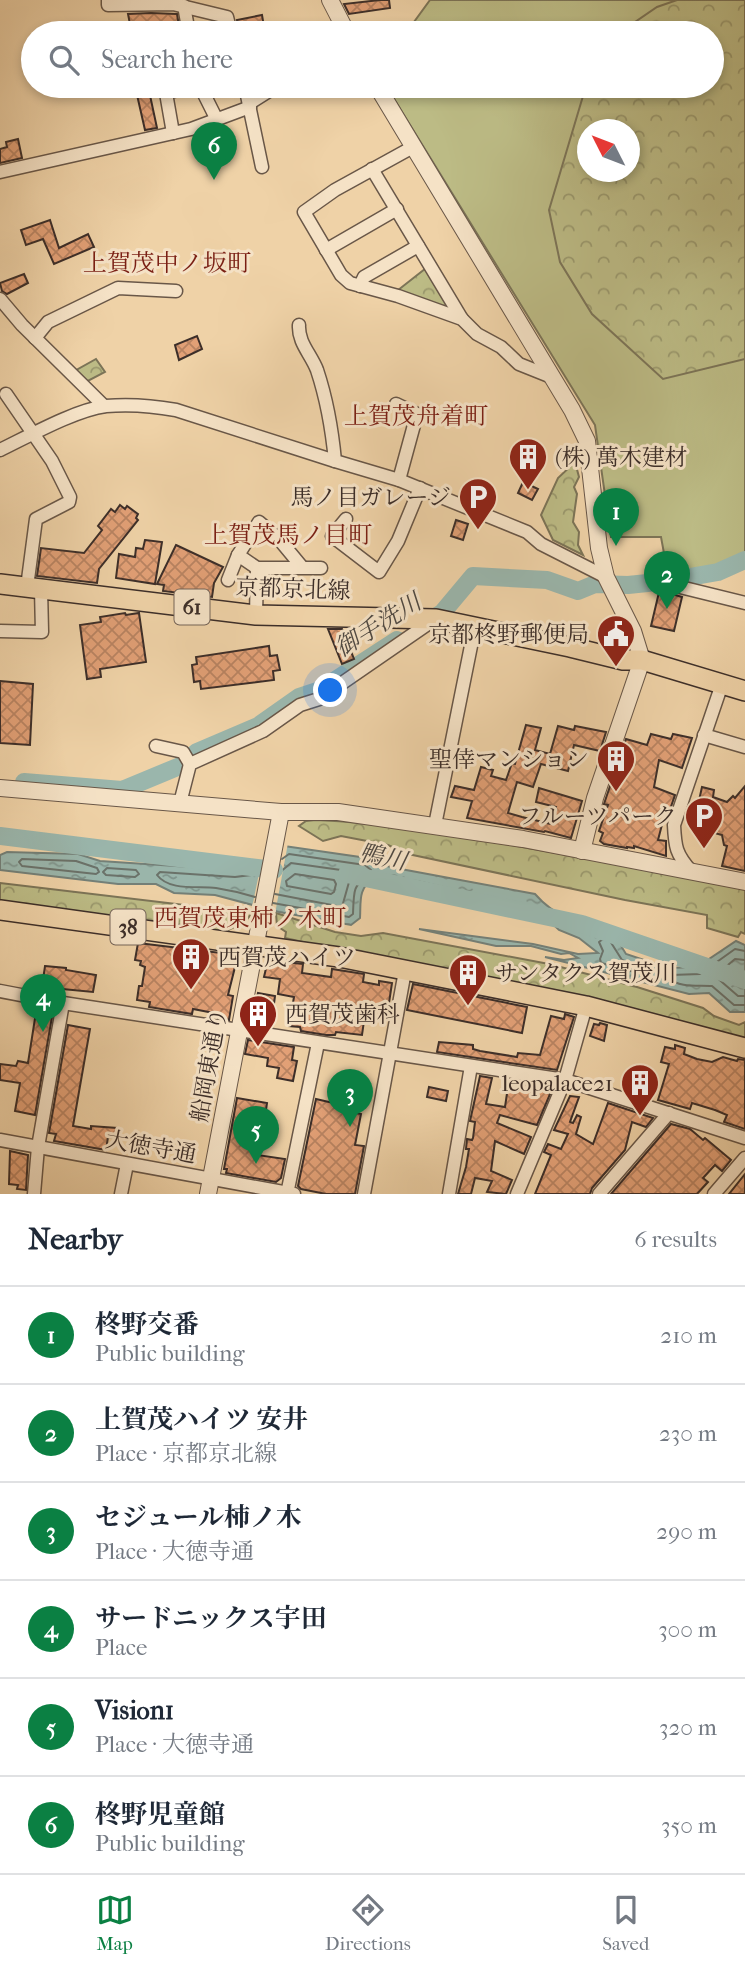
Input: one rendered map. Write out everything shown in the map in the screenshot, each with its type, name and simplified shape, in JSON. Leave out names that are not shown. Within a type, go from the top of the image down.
[{"type":"main road","name":"京都京北線","points":[[0,584],[256,614],[436,619],[623,660],[642,660],[745,691]]},
{"type":"main road","name":"38","points":[[1,915],[339,957],[586,1006],[745,1048]]},
{"type":"street","points":[[108,0],[108,5],[173,4],[227,17],[228,21]]},
{"type":"street","points":[[335,1],[342,21]]},
{"type":"street","points":[[184,6],[187,21]]},
{"type":"street","points":[[167,98],[173,133]]},
{"type":"street","points":[[204,98],[216,120]]},
{"type":"street","points":[[248,98],[262,167]]},
{"type":"street","points":[[0,172],[173,133],[216,120],[260,98]]},
{"type":"street","points":[[384,98],[583,431],[586,441],[599,548],[610,584],[633,631],[642,660],[594,797],[582,851]]},
{"type":"street","points":[[413,147],[335,190],[304,212],[341,275],[350,283],[398,296],[462,319]]},
{"type":"street","points":[[372,169],[462,319],[477,334],[519,364],[550,376]]},
{"type":"street","points":[[326,250],[397,209]]},
{"type":"street","points":[[360,286],[364,277],[418,246]]},
{"type":"street","points":[[35,338],[48,323],[118,288],[176,291]]},
{"type":"street","points":[[0,299],[104,407]]},
{"type":"street","points":[[299,325],[298,336],[315,366],[330,413],[335,461]]},
{"type":"street","points":[[0,631],[42,632],[34,588],[36,519],[69,502],[52,461],[6,394]]},
{"type":"street","points":[[396,404],[418,414],[399,480]]},
{"type":"street","points":[[0,450],[82,413],[104,407],[159,407],[176,410],[420,488],[527,532],[541,544],[610,584]]},
{"type":"street","points":[[346,519],[332,536],[379,572],[398,541],[420,488]]},
{"type":"street","points":[[228,580],[238,555],[260,522],[278,538],[302,567]]},
{"type":"street","points":[[238,555],[257,568],[321,568]]},
{"type":"street","points":[[256,614],[257,568]]},
{"type":"street","points":[[668,584],[745,603]]},
{"type":"street","points":[[190,764],[263,732],[300,705],[319,699],[436,619]]},
{"type":"street","points":[[435,825],[475,626]]},
{"type":"street","points":[[691,871],[679,857],[675,846],[674,825],[722,684]]},
{"type":"street","points":[[704,735],[745,747]]},
{"type":"street","points":[[156,746],[183,752],[190,764],[180,803]]},
{"type":"street","points":[[0,788],[281,811],[338,812],[435,825],[745,883]]},
{"type":"street","name":"船岡東通り","points":[[210,1187],[281,811]]},
{"type":"street","points":[[364,1194],[405,971]]},
{"type":"street","points":[[0,991],[565,1080],[745,1138]]},
{"type":"street","points":[[34,1194],[38,1147],[63,1003]]},
{"type":"street","points":[[517,1194],[565,1080],[586,1006]]},
{"type":"street","points":[[289,1194],[318,1043]]},
{"type":"street","points":[[449,1194],[471,1066]]},
{"type":"street","points":[[599,1194],[669,1113]]},
{"type":"street","name":"大徳寺通","points":[[0,1140],[127,1164],[210,1187],[289,1194]]},
{"type":"street","points":[[714,1194],[745,1157]]},
{"type":"street","points":[[121,1194],[127,1164]]},
{"type":"green space","points":[[430,0],[745,0],[745,556],[714,570],[668,575],[661,537],[611,537],[595,425],[393,98],[724,98],[724,21],[415,21]]},
{"type":"green space","points":[[677,0],[745,0],[745,359],[663,379],[592,314],[560,262],[549,210],[582,98],[724,98],[724,21],[637,21],[657,7]]},
{"type":"green space","points":[[430,265],[460,315],[393,294]]},
{"type":"green space","points":[[96,359],[105,372],[82,384],[71,373]]},
{"type":"green space","points":[[575,462],[579,477],[574,487],[577,494],[573,522],[579,532],[578,545],[583,555],[553,540],[541,515],[558,478]]},
{"type":"green space","points":[[306,821],[400,827],[456,836],[745,889],[745,934],[741,932],[738,937],[707,928],[707,915],[408,854],[388,845],[341,836],[323,841],[299,826]]},
{"type":"green space","points":[[0,883],[252,913],[245,922],[222,933],[0,903]]},
{"type":"green space","points":[[276,913],[335,932],[361,936],[383,933],[549,964],[637,987],[703,1008],[714,1016],[739,1025],[745,1022],[745,1040],[285,938],[286,932],[277,926]]},
{"type":"water","points":[[284,846],[367,858],[390,867],[535,894],[542,902],[570,920],[613,933],[626,954],[668,968],[697,967],[736,941],[745,945],[745,1012],[730,1012],[709,993],[689,994],[545,957],[564,960],[578,958],[569,953],[561,954],[531,946],[496,946],[419,929],[533,944],[578,954],[598,953],[579,938],[559,930],[541,913],[526,906],[417,881],[373,878],[363,891],[360,918],[351,925],[279,912],[215,895],[174,893],[156,884],[118,884],[0,870],[0,855],[7,852],[78,854],[100,861],[236,870],[263,867]]},
{"type":"pier","points":[[288,843],[275,914],[252,907],[261,864],[282,844]]},
{"type":"building","points":[[389,0],[390,8],[349,14],[344,4]]},
{"type":"building","points":[[128,14],[177,14],[178,21],[129,21]]},
{"type":"building","points":[[262,15],[263,21],[237,21]]},
{"type":"building","points":[[138,98],[151,98],[157,128],[145,130]]},
{"type":"building","points":[[18,139],[22,158],[0,163],[0,149],[7,147],[6,142]]},
{"type":"building","points":[[50,220],[59,248],[88,234],[94,247],[54,264],[43,239],[26,245],[21,230]]},
{"type":"building","points":[[24,274],[28,283],[7,294],[2,291],[0,283]]},
{"type":"building","points":[[197,336],[202,349],[179,360],[175,345]]},
{"type":"building","name":"(株) 萬木建材","points":[[523,482],[538,489],[532,500],[518,493]]},
{"type":"building","points":[[120,505],[125,509],[127,506],[138,514],[138,520],[99,569],[97,583],[37,576],[41,548],[84,553],[102,530],[98,526],[111,509],[115,512]]},
{"type":"building","points":[[456,520],[468,524],[463,540],[451,536]]},
{"type":"building","points":[[145,540],[162,542],[155,584],[116,578],[119,554],[135,557],[136,548],[143,549]]},
{"type":"building","points":[[176,545],[223,567],[214,583],[212,597],[163,591],[164,585],[157,584]]},
{"type":"building","points":[[660,588],[682,597],[674,631],[651,626]]},
{"type":"building","points":[[139,613],[146,662],[100,669],[101,677],[87,679],[80,625],[101,622],[100,617]]},
{"type":"building","points":[[328,629],[342,629],[354,659],[342,664]]},
{"type":"building","points":[[269,646],[270,656],[277,655],[280,670],[273,671],[274,680],[201,689],[200,681],[194,682],[192,665],[197,664],[196,657]]},
{"type":"building","points":[[0,681],[33,684],[30,745],[0,743]]},
{"type":"building","points":[[526,725],[541,728],[535,750],[550,754],[558,726],[574,730],[575,726],[606,732],[600,751],[574,745],[568,771],[541,764],[533,787],[517,782],[508,813],[551,824],[556,807],[536,802],[539,788],[582,801],[571,838],[467,818],[472,801],[451,797],[455,786],[474,790],[481,767],[493,770],[491,776],[506,780],[512,763],[515,764]]},
{"type":"building","points":[[651,734],[671,739],[673,734],[692,738],[682,768],[659,760],[654,787],[675,795],[667,818],[664,817],[658,840],[666,841],[666,856],[634,846],[627,848],[600,841],[603,833],[599,831],[608,805],[604,804],[626,739],[647,745]]},
{"type":"building","points":[[745,786],[745,871],[722,866],[727,846],[724,845],[722,835],[711,832],[713,824],[704,813],[705,806],[698,805],[702,787],[714,790],[713,797],[727,802],[733,796],[735,798]]},
{"type":"building","points":[[138,943],[238,955],[228,995],[233,996],[229,1020],[218,1018],[219,1014],[193,1009],[192,1014],[149,1007],[150,1002],[137,1000],[145,967],[140,965],[141,961],[135,960]]},
{"type":"building","points":[[268,960],[303,964],[302,973],[331,977],[332,969],[364,974],[363,982],[379,985],[379,981],[392,983],[384,1017],[365,1014],[362,1035],[336,1032],[335,1035],[326,1035],[289,1026],[294,997],[278,994],[280,979],[264,977]]},
{"type":"building","points":[[45,966],[96,975],[93,992],[42,987]]},
{"type":"building","name":"サンタクス賀茂川","points":[[413,984],[527,1007],[522,1033],[407,1010]]},
{"type":"building","points":[[258,993],[275,996],[271,1026],[251,1023]]},
{"type":"building","points":[[39,1007],[50,1009],[49,1016],[52,1017],[35,1115],[15,1111],[20,1083],[0,1080],[0,1064],[16,1066],[18,1061],[28,1063]]},
{"type":"building","points":[[565,1014],[574,1017],[557,1070],[437,1052],[439,1042],[473,1045],[473,1049],[480,1051],[517,1057],[518,1053],[540,1055],[551,1016],[564,1019]]},
{"type":"building","points":[[594,1024],[607,1025],[604,1041],[590,1036]]},
{"type":"building","points":[[68,1025],[90,1029],[73,1126],[91,1129],[91,1126],[117,1128],[116,1138],[108,1137],[106,1150],[54,1141],[56,1134],[49,1133]]},
{"type":"building","points":[[248,1040],[294,1047],[292,1060],[297,1061],[293,1081],[277,1078],[279,1068],[267,1066],[268,1058],[245,1054]]},
{"type":"building","points":[[675,1045],[685,1048],[684,1054],[697,1059],[712,1062],[723,1057],[745,1060],[745,1129],[724,1122],[727,1115],[715,1110],[692,1103],[690,1109],[658,1100],[669,1064],[661,1062],[665,1047],[675,1049]]},
{"type":"building","points":[[480,1076],[492,1078],[486,1104],[505,1107],[509,1080],[553,1087],[537,1125],[500,1115],[497,1123],[531,1137],[524,1154],[495,1141],[491,1171],[512,1180],[506,1194],[487,1192],[492,1181],[475,1178],[471,1194],[458,1194],[469,1149],[466,1149],[467,1139],[473,1138],[475,1122],[470,1121]]},
{"type":"building","points":[[429,1087],[448,1091],[446,1101],[427,1097]]},
{"type":"building","points":[[570,1096],[579,1097],[570,1122],[573,1123],[577,1115],[581,1117],[576,1134],[593,1144],[608,1103],[653,1118],[646,1127],[632,1122],[625,1150],[592,1188],[590,1194],[535,1194],[551,1155],[544,1152],[548,1144],[561,1149],[568,1134],[554,1130]]},
{"type":"building","points":[[237,1098],[267,1103],[265,1117],[262,1117],[257,1155],[285,1159],[281,1178],[276,1182],[226,1173],[227,1169],[224,1169]]},
{"type":"building","points":[[316,1099],[342,1105],[341,1110],[361,1114],[355,1145],[364,1146],[355,1194],[326,1194],[298,1186]]},
{"type":"building","points":[[671,1124],[690,1129],[703,1140],[705,1138],[731,1160],[722,1171],[715,1165],[703,1178],[708,1182],[697,1194],[611,1194]]},
{"type":"building","points":[[10,1151],[28,1155],[26,1190],[9,1184]]},
{"type":"building","points":[[745,1174],[745,1194],[729,1194]]},
{"type":"waterway","name":"御手洗川","points":[[424,624],[442,613],[473,576],[547,580],[578,591],[595,584],[628,585],[718,572],[745,560]]},
{"type":"waterway","name":"御手洗川","points":[[24,782],[122,790],[180,766],[197,752],[258,726],[299,697],[320,690],[397,640]]},
{"type":"waterway","name":"鴨川","points":[[0,836],[274,870]]},
{"type":"waterway","name":"鴨川","points":[[347,874],[582,924],[745,980]]},
{"type":"place","name":"柊野児童館","points":[[214,180]]},
{"type":"place","name":"(株) 萬木建材","points":[[528,491]]},
{"type":"place","name":"馬ノ目ガレージ","points":[[478,531]]},
{"type":"place","name":"柊野交番","points":[[616,546]]},
{"type":"place","name":"上賀茂ハイツ 安井","points":[[667,609]]},
{"type":"place","name":"京都柊野郵便局","points":[[616,668]]},
{"type":"place","name":"聖倖マンション","points":[[616,793]]},
{"type":"place","name":"フルーツパーク","points":[[704,850]]},
{"type":"place","name":"西賀茂ハイツ","points":[[191,991]]},
{"type":"place","name":"サンタクス賀茂川","points":[[468,1007]]},
{"type":"place","name":"サードニックス宇田","points":[[43,1032]]},
{"type":"place","name":"西賀茂歯科","points":[[258,1048]]},
{"type":"place","name":"leopalace21","points":[[640,1117]]},
{"type":"place","name":"セジュール柿ノ木","points":[[350,1127]]},
{"type":"place","name":"Vision1","points":[[256,1164]]},
{"type":"district","name":"上賀茂中ノ坂町","points":[[167,263]]},
{"type":"district","name":"上賀茂舟着町","points":[[416,416]]},
{"type":"district","name":"上賀茂馬ノ目町","points":[[288,535]]},
{"type":"district","name":"西賀茂東柿ノ木町","points":[[250,918]]}]
